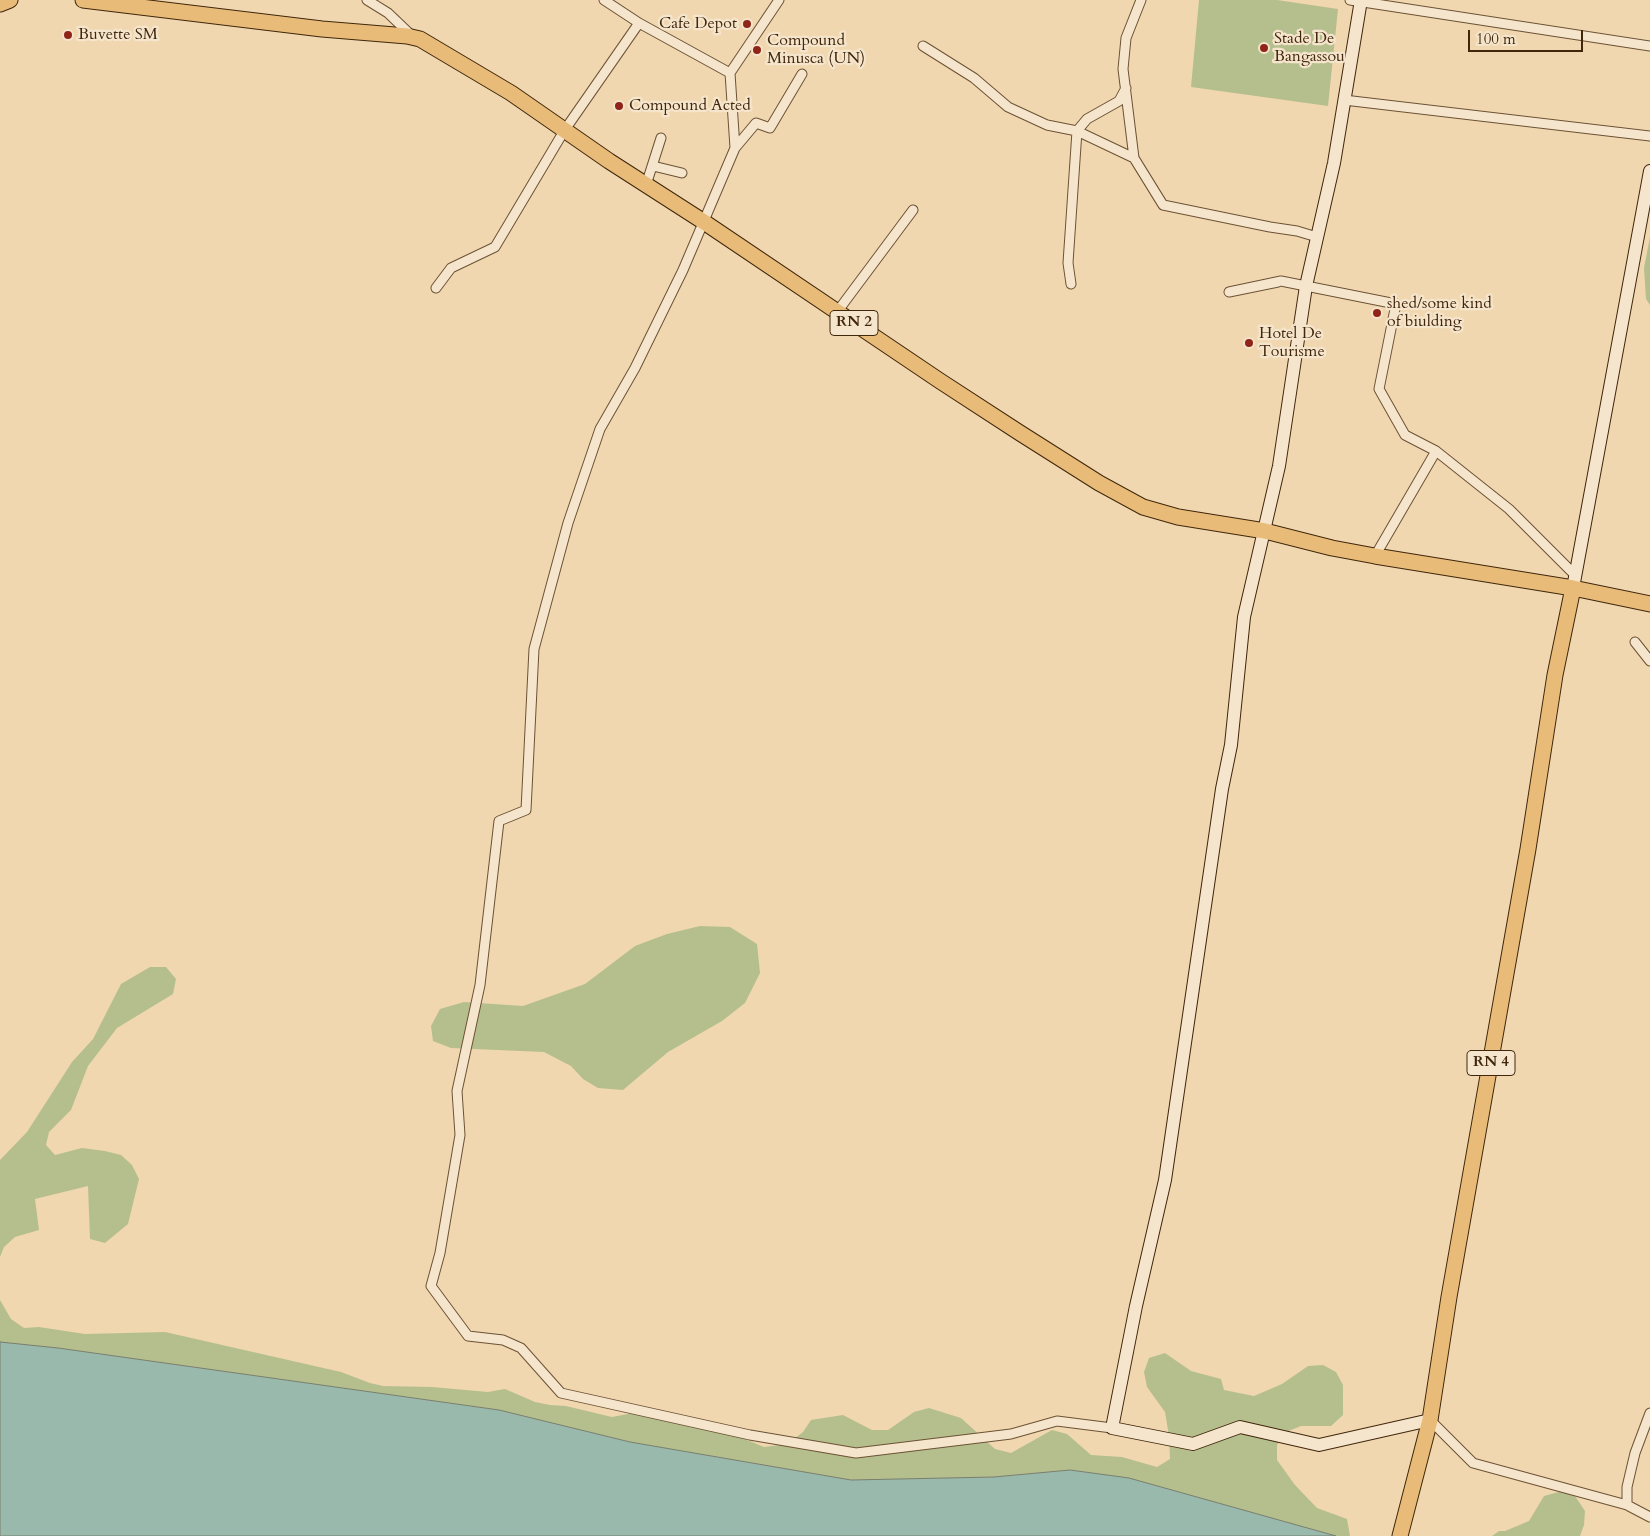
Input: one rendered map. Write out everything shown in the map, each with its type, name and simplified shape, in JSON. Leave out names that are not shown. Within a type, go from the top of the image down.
[{"type":"main road","points":[[0,4],[9,0]]},
{"type":"main road","name":"RN 2","points":[[83,0],[322,29],[414,37],[511,93],[646,186],[704,222],[1020,433],[1099,483],[1143,507],[1178,517],[1264,531],[1332,548],[1375,556],[1574,581],[1650,604]]},
{"type":"main road","name":"RN 4","points":[[1400,1536],[1430,1420],[1449,1297],[1523,878],[1555,675],[1574,581]]},
{"type":"street","points":[[367,0],[388,13],[414,37]]},
{"type":"street","points":[[604,0],[639,24],[730,73]]},
{"type":"street","points":[[735,148],[730,73],[779,0]]},
{"type":"street","points":[[1141,0],[1126,38],[1123,69],[1134,158],[1163,205],[1270,228],[1297,231],[1317,237]]},
{"type":"street","points":[[1112,1428],[1136,1306],[1164,1180],[1222,789],[1231,745],[1244,617],[1280,466],[1306,286],[1334,163],[1357,1],[1650,46]]},
{"type":"street","points":[[436,288],[451,268],[495,247],[564,131],[639,24]]},
{"type":"street","points":[[923,46],[974,78],[1008,107],[1048,125],[1077,130],[1134,158]]},
{"type":"street","points":[[802,74],[770,128],[756,123],[735,148],[683,270],[635,368],[600,429],[568,522],[534,649],[526,810],[499,820],[480,985],[457,1091],[460,1134],[440,1253],[432,1286],[468,1336],[503,1340],[520,1348],[561,1393],[750,1436],[856,1453],[1011,1434],[1057,1421],[1112,1428],[1193,1444],[1240,1427],[1319,1445],[1430,1420],[1472,1463],[1627,1505],[1650,1517]]},
{"type":"street","points":[[1071,284],[1068,263],[1077,130],[1087,119],[1119,101],[1126,88]]},
{"type":"street","points":[[1344,100],[1502,117],[1650,136]]},
{"type":"street","points":[[646,186],[661,138]]},
{"type":"street","points":[[653,166],[682,173]]},
{"type":"street","points":[[1574,581],[1650,170]]},
{"type":"street","points":[[837,312],[913,210]]},
{"type":"street","points":[[1278,282],[1229,292],[1281,281],[1396,304],[1379,389],[1405,435],[1436,451],[1508,509],[1574,581]]},
{"type":"street","points":[[1375,556],[1436,451]]},
{"type":"street","points":[[1635,642],[1650,661]]},
{"type":"street","points":[[1627,1505],[1627,1487],[1635,1453],[1650,1413]]},
{"type":"green space","name":"Stade De Bangassou","points":[[1199,0],[1277,0],[1338,9],[1328,106],[1191,87]]},
{"type":"green space","points":[[1650,237],[1650,305],[1646,299],[1644,268]]},
{"type":"green space","points":[[700,926],[730,927],[757,944],[760,973],[745,1003],[722,1021],[668,1052],[623,1090],[598,1088],[583,1079],[571,1066],[544,1052],[451,1048],[433,1041],[431,1026],[440,1009],[464,1002],[523,1006],[585,984],[635,946],[667,934]]},
{"type":"green space","points":[[150,967],[166,967],[176,979],[173,994],[117,1028],[88,1066],[71,1110],[49,1132],[46,1145],[55,1155],[82,1148],[121,1155],[132,1165],[139,1179],[128,1224],[105,1243],[90,1239],[88,1186],[35,1199],[39,1230],[15,1237],[4,1247],[0,1257],[0,1160],[27,1132],[72,1062],[93,1039],[121,984]]},
{"type":"green space","points":[[0,1300],[11,1319],[24,1328],[39,1327],[85,1334],[165,1332],[341,1372],[383,1386],[432,1387],[488,1392],[505,1389],[535,1402],[566,1406],[612,1417],[628,1414],[638,1406],[718,1428],[764,1447],[780,1445],[794,1439],[803,1432],[811,1420],[843,1415],[872,1430],[888,1430],[914,1412],[929,1408],[961,1418],[995,1449],[1011,1453],[1052,1430],[1067,1434],[1091,1455],[1122,1457],[1157,1467],[1170,1459],[1169,1436],[1165,1412],[1147,1387],[1144,1372],[1149,1358],[1165,1353],[1191,1371],[1221,1379],[1224,1390],[1254,1396],[1282,1384],[1308,1366],[1323,1365],[1336,1372],[1343,1385],[1343,1415],[1331,1426],[1301,1426],[1286,1432],[1277,1445],[1277,1460],[1295,1485],[1317,1508],[1347,1519],[1350,1536],[1336,1536],[1129,1478],[1070,1470],[994,1477],[851,1480],[630,1442],[499,1410],[58,1348],[0,1342]]},
{"type":"green space","points":[[1562,1491],[1575,1496],[1585,1511],[1584,1525],[1580,1536],[1492,1536],[1499,1531],[1505,1531],[1529,1521],[1544,1496]]},
{"type":"shaded area","points":[[0,1342],[58,1348],[499,1410],[630,1442],[851,1480],[994,1477],[1070,1470],[1129,1478],[1336,1536],[0,1536]]},
{"type":"place","name":"Cafe Depot","points":[[747,24]]},
{"type":"place","name":"Buvette SM","points":[[68,35]]},
{"type":"place","name":"Stade De Bangassou","points":[[1264,48]]},
{"type":"place","name":"Compound Minusca (UN)","points":[[757,50]]},
{"type":"place","name":"Compound Acted","points":[[619,106]]},
{"type":"place","name":"shed/some kind of biulding","points":[[1377,313]]},
{"type":"place","name":"Hotel De Tourisme","points":[[1249,343]]}]
